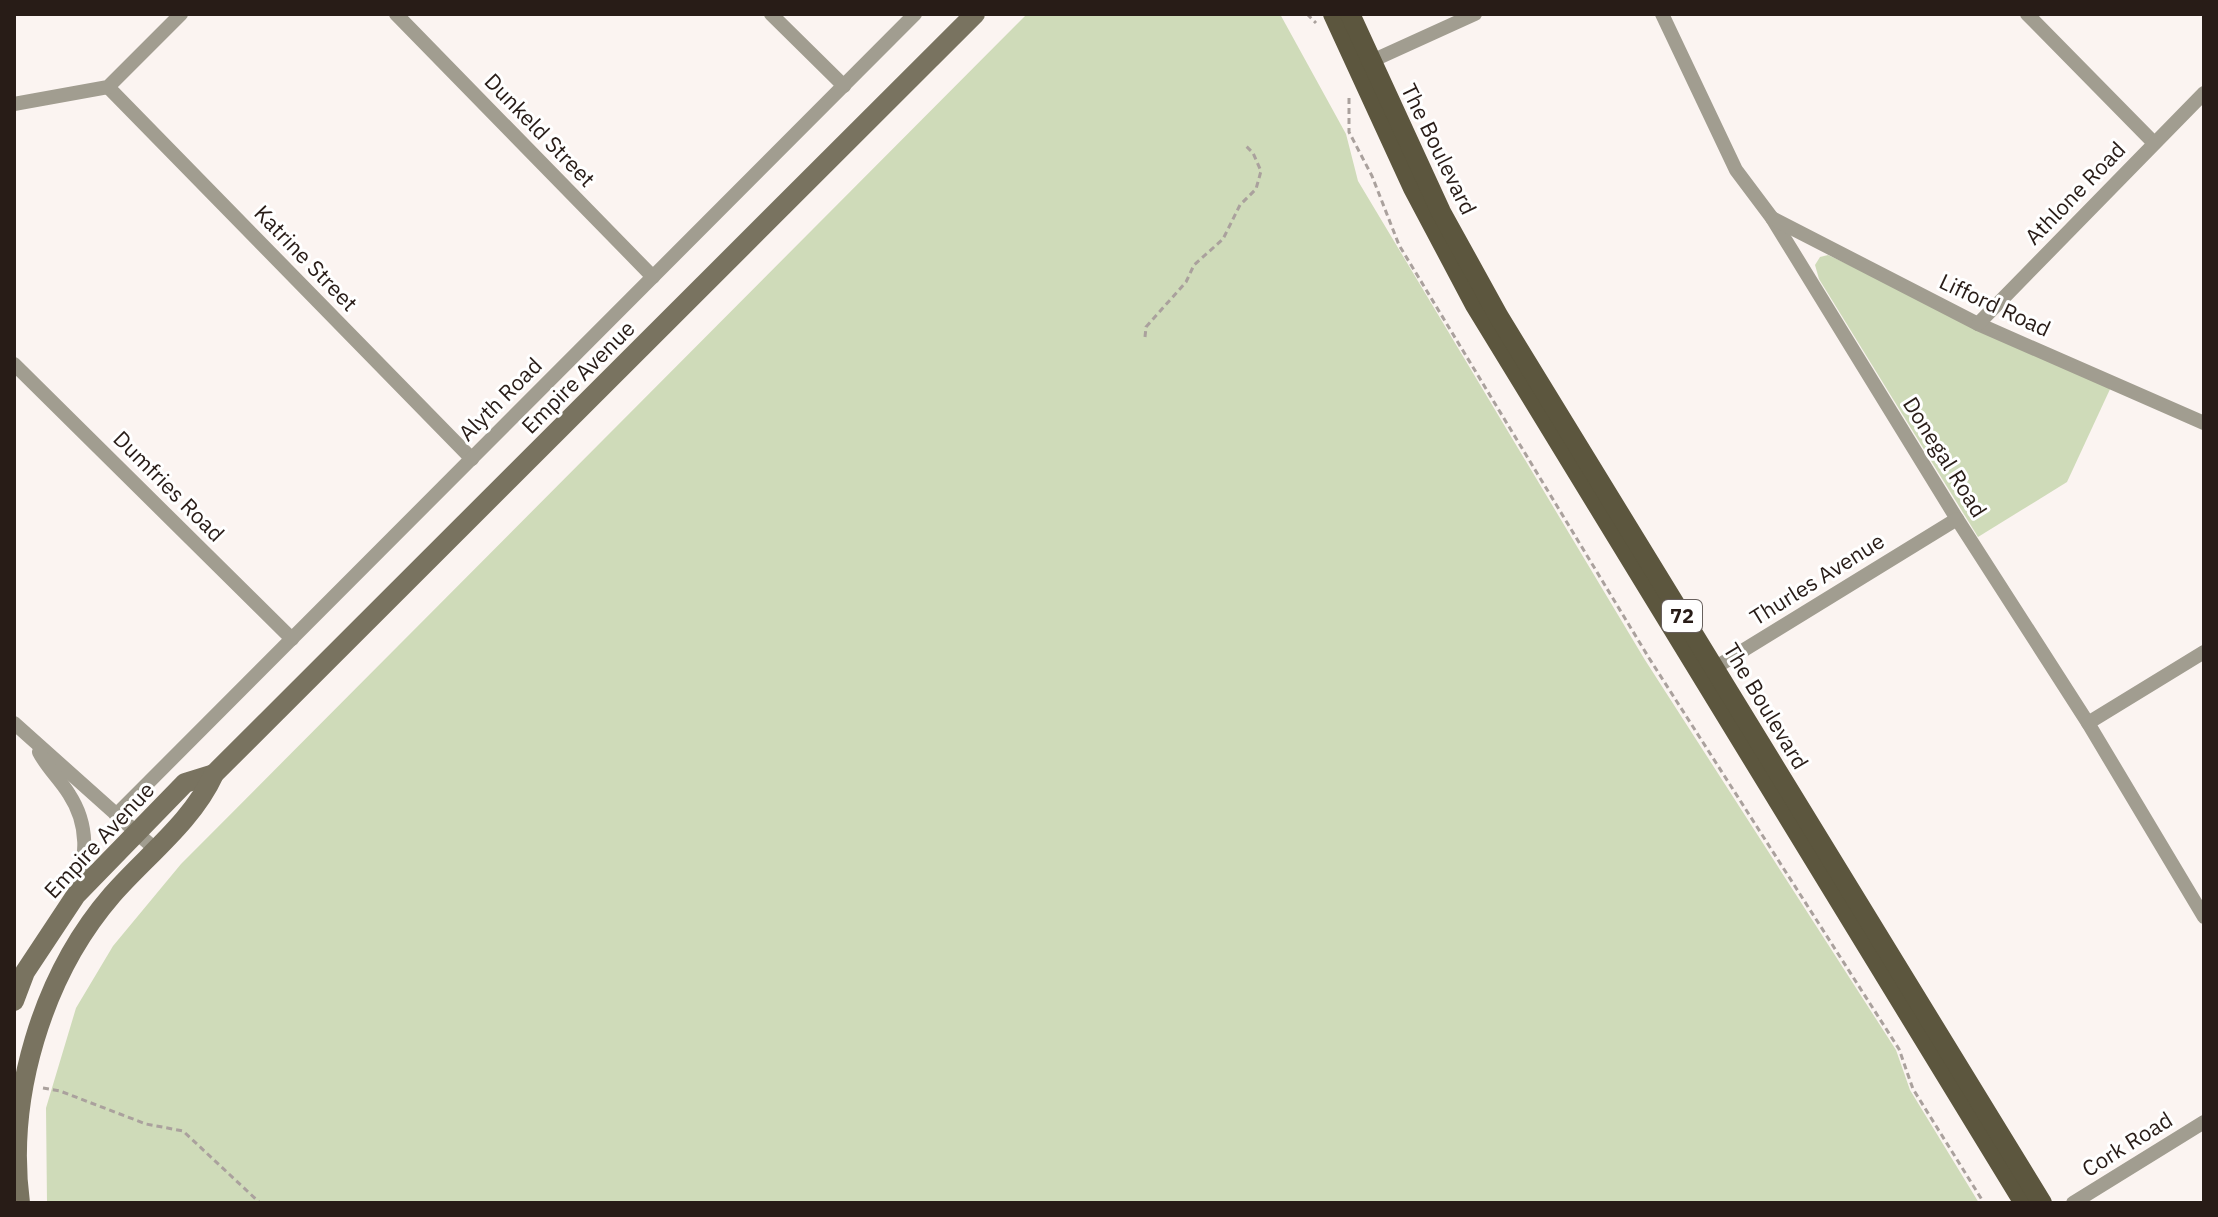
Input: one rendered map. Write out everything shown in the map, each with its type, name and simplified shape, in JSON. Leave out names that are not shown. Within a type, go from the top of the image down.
[{"type":"main road","name":"Empire Avenue","points":[[20,1203],[15,1140],[24,1083],[43,1013],[56,982],[110,898],[203,799],[214,774],[975,14]]},
{"type":"main road","name":"The Boulevard","points":[[1350,14],[1364,65]]},
{"type":"main road","name":"The Boulevard","points":[[1328,21],[1364,65],[1499,317],[2024,1203]]},
{"type":"main road","name":"The Boulevard","points":[[1708,672],[2042,1203]]},
{"type":"main road","name":"Empire Avenue","points":[[14,1001],[25,972],[76,895],[185,783],[214,774]]},
{"type":"street","points":[[14,104],[108,87],[181,14]]},
{"type":"street","name":"Dunkeld Street","points":[[396,14],[653,277]]},
{"type":"street","points":[[771,14],[844,86]]},
{"type":"street","name":"Alyth Road","points":[[116,815],[915,14]]},
{"type":"street","points":[[1364,65],[1475,14]]},
{"type":"street","name":"Donegal Road","points":[[1662,14],[1736,170],[1772,218],[1957,519],[2088,723],[2204,917]]},
{"type":"street","points":[[2027,14],[2154,143]]},
{"type":"street","name":"Katrine Street","points":[[108,87],[472,459]]},
{"type":"street","name":"Athlone Road","points":[[1978,324],[2204,93]]},
{"type":"street","name":"Lifford Road","points":[[1772,218],[1978,324],[2204,423]]},
{"type":"street","name":"Dumfries Road","points":[[14,364],[292,639]]},
{"type":"street","name":"Thurles Avenue","points":[[1708,672],[1957,519]]},
{"type":"street","points":[[2088,723],[2204,652]]},
{"type":"street","points":[[14,723],[155,849]]},
{"type":"street","points":[[32,741],[46,766],[70,795],[84,828],[85,860],[76,895]]},
{"type":"street","name":"Cork Road","points":[[2073,1203],[2204,1122]]},
{"type":"path","points":[[1307,14],[1328,21]]},
{"type":"path","points":[[1349,90],[1349,132],[1372,176],[1399,245],[1649,658],[1899,1049],[1913,1089],[1984,1203]]},
{"type":"path","points":[[1145,337],[1146,327],[1186,282],[1194,265],[1223,239],[1240,205],[1256,189],[1261,171],[1253,153],[1244,144]]},
{"type":"path","points":[[24,1083],[60,1091],[146,1124],[183,1131],[260,1203]]},
{"type":"green space","points":[[1027,14],[1280,14],[1346,134],[1358,181],[1645,660],[1896,1050],[1910,1090],[1979,1203],[47,1203],[46,1108],[76,1008],[113,946],[181,864]]},
{"type":"green space","points":[[1828,255],[2111,387],[2067,482],[1978,537],[1819,279],[1815,265],[1820,257]]}]
